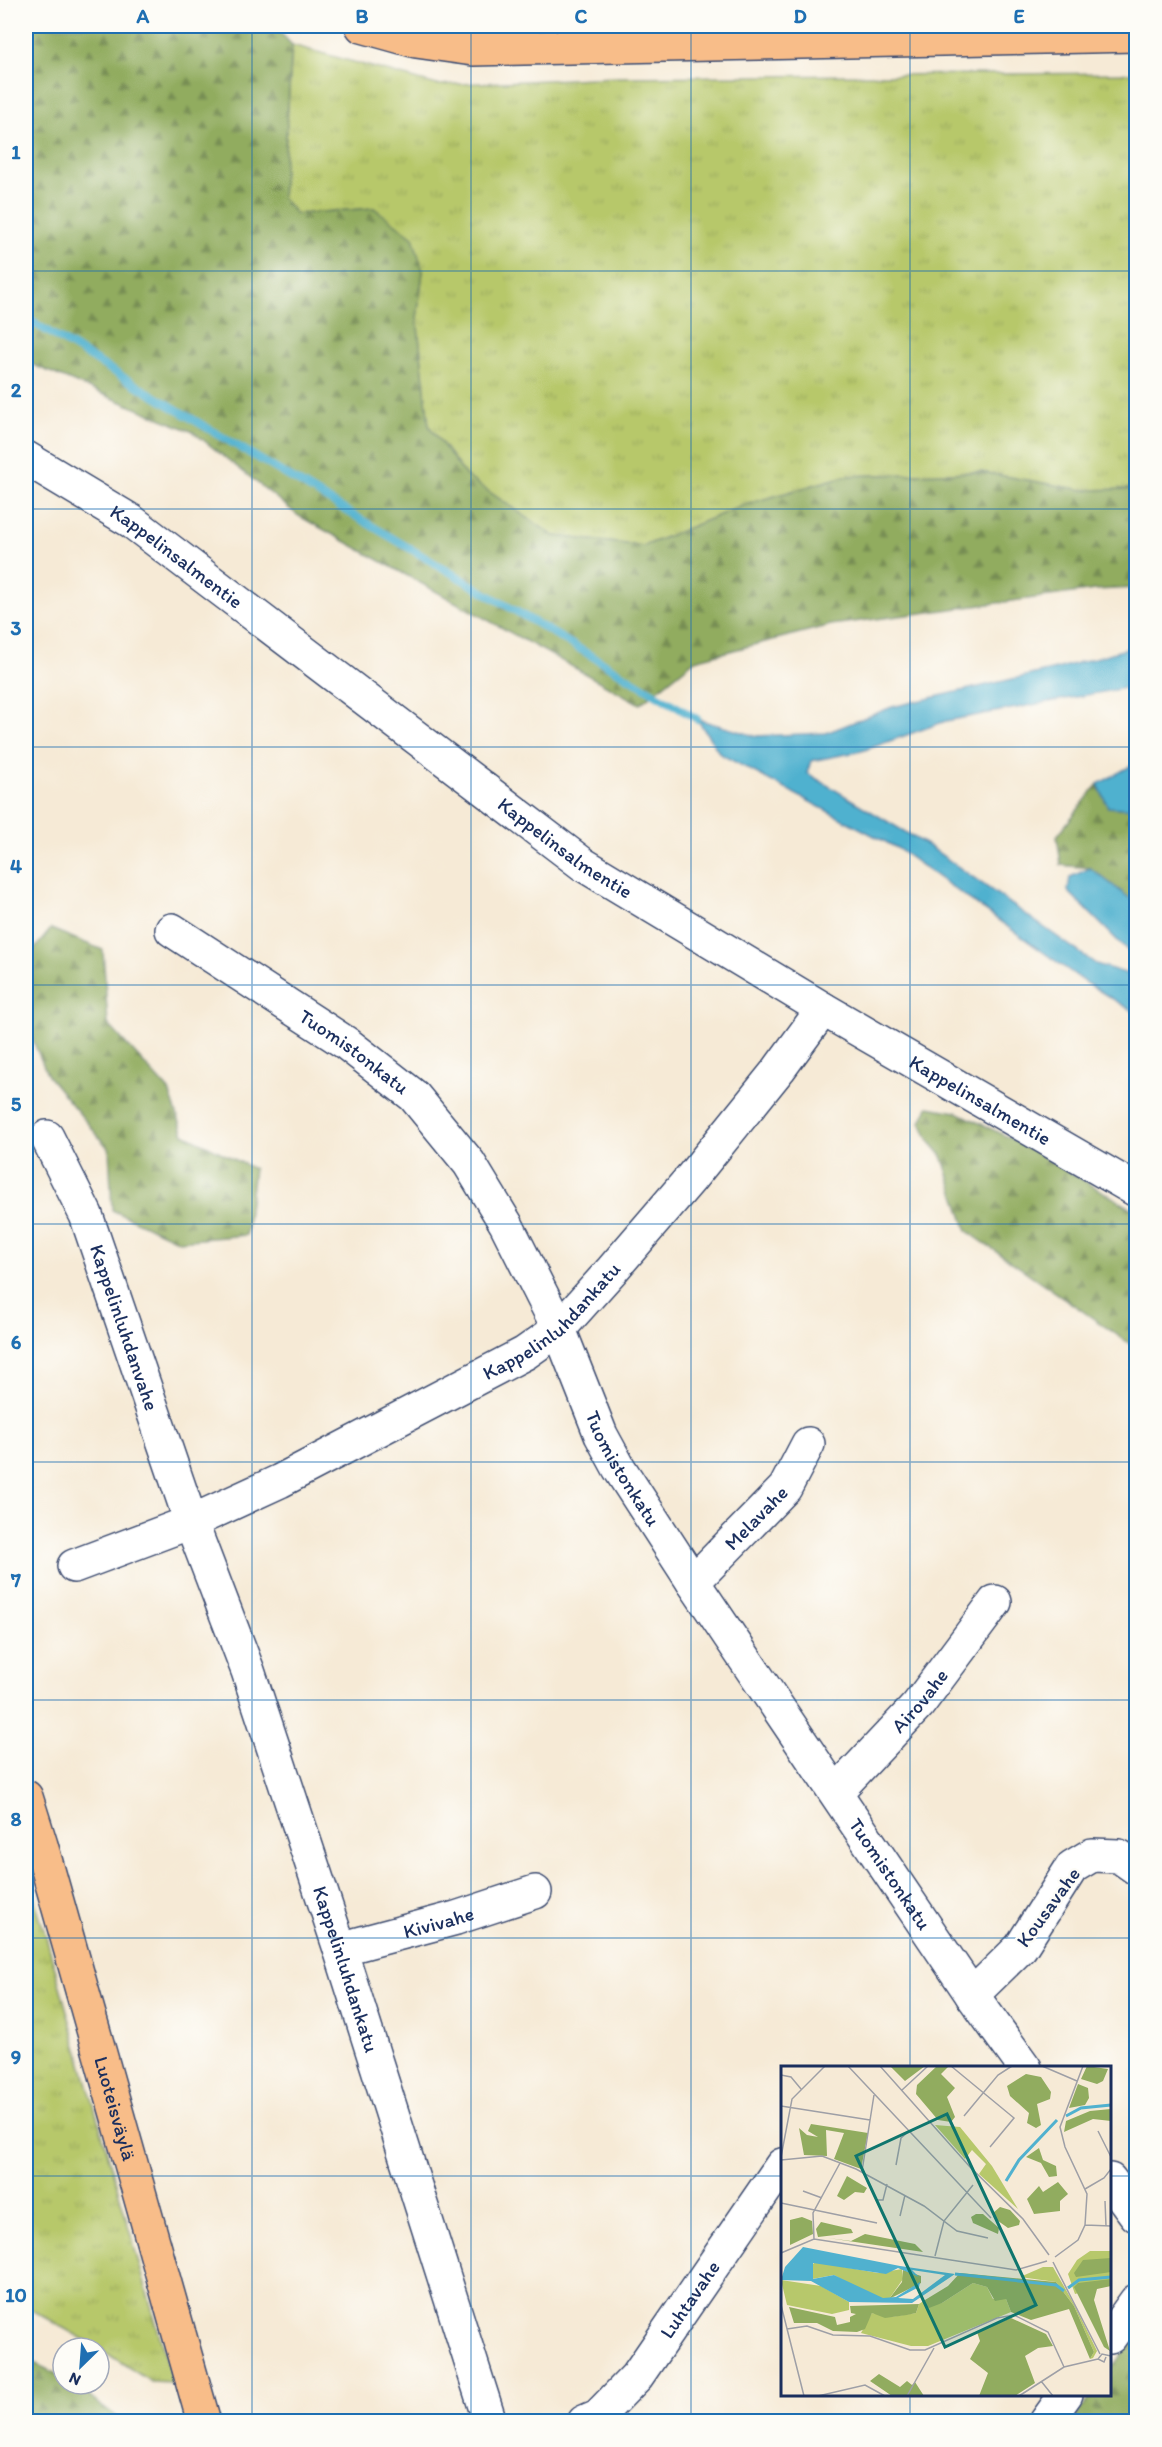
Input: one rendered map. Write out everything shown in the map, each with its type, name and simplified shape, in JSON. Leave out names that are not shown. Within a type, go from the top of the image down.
[{"type":"main road","points":[[362,26],[416,41],[473,49],[1137,35]]},
{"type":"main road","name":"Luoteisväylä","points":[[26,1797],[204,2421]]},
{"type":"street","name":"Kappelinsalmentie","points":[[26,458],[131,521],[584,865],[823,1009],[1137,1190]]},
{"type":"street","name":"Tuomistonkatu","points":[[172,930],[346,1043],[414,1096],[469,1163],[506,1224],[559,1329],[601,1435],[619,1468],[693,1582],[972,1995],[1024,2066]]},
{"type":"street","name":"Kappelinluhdankatu","points":[[74,1566],[191,1522],[280,1481],[525,1353],[559,1329],[692,1178],[779,1069],[823,1009]]},
{"type":"street","name":"Kappelinluhdanvahe","points":[[47,1137],[86,1215],[191,1522]]},
{"type":"street","name":"Melavahe","points":[[693,1582],[785,1488],[808,1444]]},
{"type":"street","name":"Kappelinluhdankatu","points":[[191,1522],[248,1671],[340,1949],[490,2421]]},
{"type":"street","name":"Airovahe","points":[[836,1792],[918,1705],[994,1602]]},
{"type":"street","name":"Kousavahe","points":[[972,1995],[1021,1947],[1072,1867],[1092,1855],[1119,1856],[1137,1868]]},
{"type":"street","name":"Kivivahe","points":[[340,1949],[456,1918],[535,1892]]},
{"type":"street","name":"Luhtavahe","points":[[584,2421],[598,2416],[637,2376],[781,2168]]},
{"type":"street","points":[[1111,2181],[1137,2215]]},
{"type":"street","points":[[1111,2336],[1137,2301]]},
{"type":"street","points":[[1046,2421],[1065,2396]]},
{"type":"green space","points":[[26,26],[274,26],[292,45],[282,198],[296,214],[374,208],[413,237],[423,271],[417,318],[429,426],[466,476],[554,536],[644,546],[747,504],[845,476],[981,472],[1083,490],[1136,489],[1136,588],[1095,590],[831,625],[695,660],[640,704],[299,516],[193,432],[26,362]]},
{"type":"green space","points":[[292,45],[437,85],[617,77],[1136,73],[1136,489],[1083,490],[981,472],[845,476],[747,504],[644,546],[554,536],[466,476],[429,426],[417,318],[423,271],[374,208],[296,214],[282,198]]},
{"type":"green space","points":[[1098,784],[1108,807],[1136,809],[1136,903],[1090,868],[1061,865],[1057,836]]},
{"type":"green space","points":[[51,929],[103,950],[108,1024],[169,1091],[184,1134],[254,1169],[246,1235],[179,1241],[112,1210],[109,1149],[48,1076],[26,1024],[26,959]]},
{"type":"green space","points":[[928,1107],[957,1112],[1018,1142],[1136,1211],[1136,1348],[967,1231],[942,1156],[929,1141],[921,1122]]},
{"type":"green space","points":[[29,1883],[46,1937],[173,2383],[151,2382],[111,2356],[111,2336],[78,2336],[26,2307],[26,1886]]},
{"type":"green space","points":[[1136,2335],[1136,2421],[1073,2421],[1091,2396],[1111,2396],[1111,2369]]},
{"type":"green space","points":[[26,2359],[51,2371],[51,2396],[90,2396],[122,2421],[26,2421]]},
{"type":"water","points":[[1136,646],[1136,686],[946,721],[862,751],[811,761],[807,773],[930,847],[1096,964],[1128,974],[1136,964],[1136,1013],[1088,984],[897,848],[720,754],[697,719],[755,736],[826,733],[892,707],[1060,668]]},
{"type":"water","points":[[1136,763],[1136,809],[1108,807],[1098,784]]},
{"type":"water","points":[[1090,868],[1136,903],[1136,959],[1068,891],[1070,877]]},
{"type":"waterway","points":[[26,318],[193,420],[697,719]]}]
